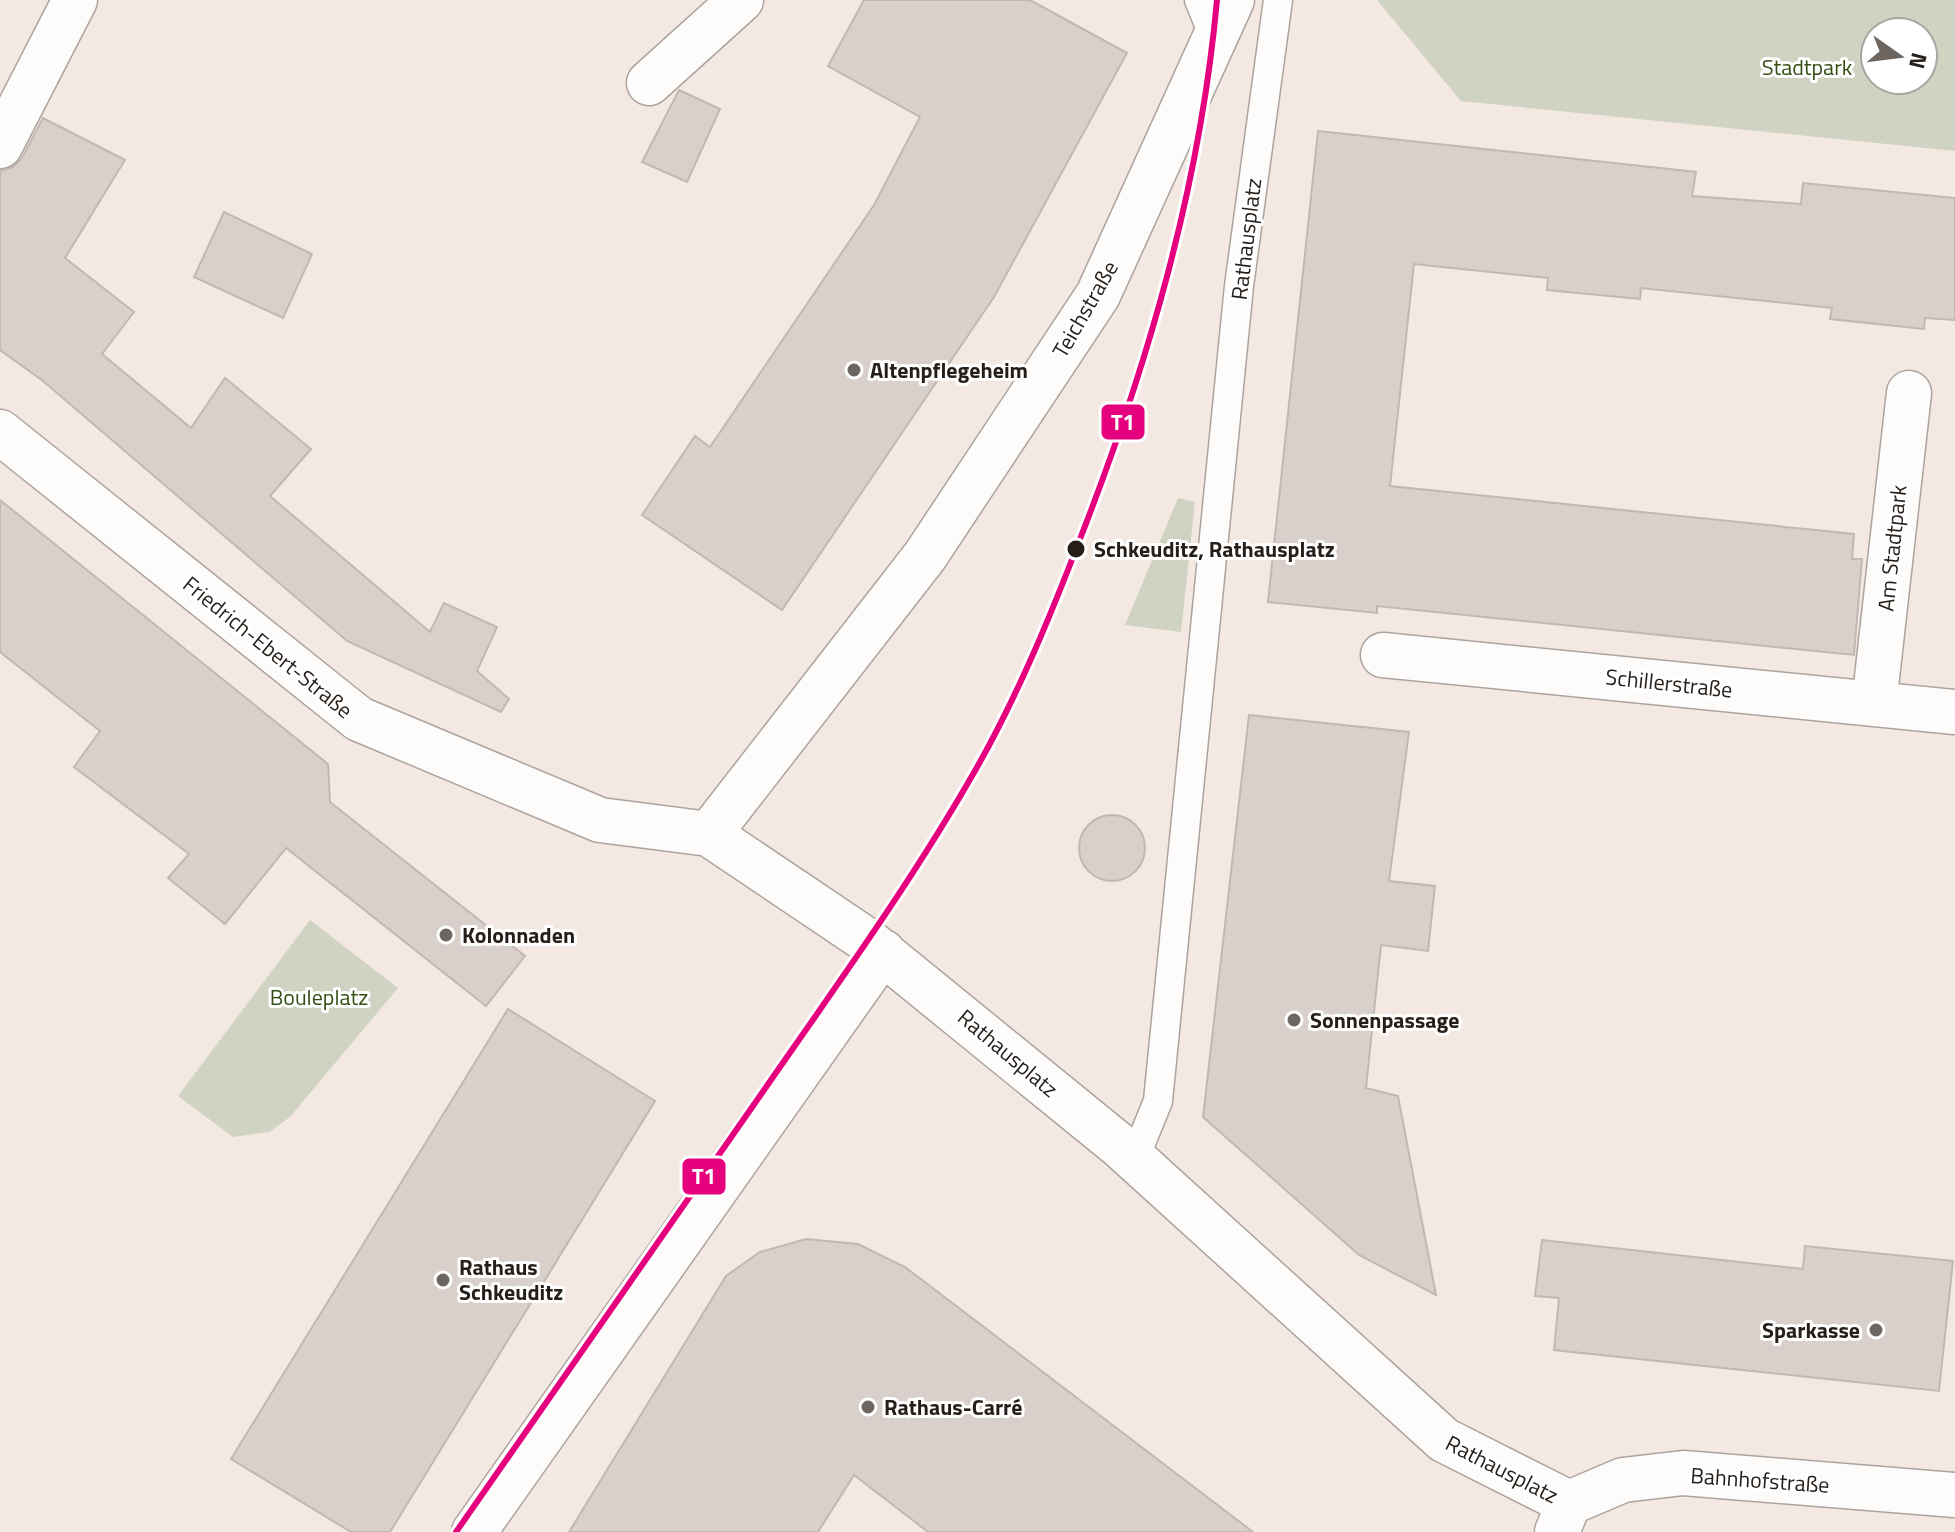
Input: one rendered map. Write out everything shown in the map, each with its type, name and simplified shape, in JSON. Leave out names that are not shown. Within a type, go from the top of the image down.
[{"type":"street","points":[[0,146],[13,127],[75,0]]},
{"type":"street","points":[[649,83],[741,0]]},
{"type":"street","name":"Teichstraße","points":[[709,834],[925,556],[1098,295],[1215,12]]},
{"type":"street","name":"Am Stadtpark","points":[[1874,704],[1909,393]]},
{"type":"street","name":"Friedrich-Ebert-Straße","points":[[0,432],[359,719],[600,820],[709,834]]},
{"type":"street","name":"Schillerstraße","points":[[1383,655],[1955,712]]},
{"type":"street","name":"Rathausplatz","points":[[709,834],[883,952],[1134,1160],[1444,1440],[1563,1518]]},
{"type":"street","points":[[474,1532],[883,952]]},
{"type":"street","name":"Bahnhofstraße","points":[[1563,1518],[1623,1480],[1683,1473],[1955,1495]]},
{"type":"lane","name":"Rathausplatz","points":[[1134,1160],[1158,1101],[1239,286],[1278,0]]},
{"type":"green space","name":"Stadtpark","points":[[1377,0],[1955,0],[1955,151],[1461,101]]},
{"type":"green space","points":[[1178,498],[1195,502],[1181,632],[1125,625]]},
{"type":"green space","name":"Bouleplatz","points":[[310,920],[398,988],[290,1117],[269,1132],[233,1137],[178,1096]]},
{"type":"building","name":"Altenpflegeheim","points":[[864,0],[1030,0],[1127,53],[994,297],[782,610],[642,515],[695,436],[710,447],[874,205],[920,117],[828,66]]},
{"type":"building","points":[[679,90],[720,109],[687,182],[642,162]]},
{"type":"building","points":[[43,118],[125,160],[65,258],[134,312],[102,354],[191,428],[225,378],[311,449],[270,496],[430,632],[444,603],[497,627],[477,671],[509,699],[501,712],[347,641],[43,381],[0,350],[0,171],[13,167],[22,158]]},
{"type":"building","points":[[1318,131],[1696,172],[1692,196],[1801,204],[1803,183],[1955,198],[1955,320],[1925,318],[1924,329],[1830,319],[1832,308],[1641,288],[1640,299],[1547,290],[1548,278],[1414,264],[1390,486],[1854,534],[1852,559],[1862,559],[1854,655],[1377,606],[1377,613],[1268,602]]},
{"type":"building","points":[[224,212],[312,254],[283,318],[194,277]]},
{"type":"building","points":[[0,500],[328,764],[330,802],[525,956],[486,1006],[286,848],[225,924],[168,878],[189,854],[74,767],[100,731],[0,652]]},
{"type":"building","name":"Sonnenpassage","points":[[1249,715],[1409,732],[1389,881],[1435,886],[1428,951],[1381,945],[1366,1088],[1398,1096],[1436,1295],[1359,1255],[1203,1117]]},
{"type":"building","points":[[1112,815],[1125,818],[1135,825],[1142,835],[1145,848],[1142,861],[1135,871],[1125,878],[1112,881],[1099,878],[1089,871],[1082,861],[1079,848],[1082,835],[1089,825],[1099,818]]},
{"type":"building","name":"Rathaus Schkeuditz","points":[[508,1009],[655,1101],[390,1532],[351,1532],[231,1459]]},
{"type":"building","name":"Rathaus-Carré","points":[[806,1239],[858,1244],[905,1267],[1253,1532],[928,1532],[854,1475],[818,1532],[569,1532],[726,1276],[760,1252]]},
{"type":"building","points":[[1542,1240],[1803,1269],[1805,1246],[1953,1261],[1939,1391],[1554,1350],[1559,1298],[1535,1296]]},
{"type":"transit line","name":"T1","points":[[456,1532],[869,938],[951,812],[1006,713],[1045,627],[1105,474],[1149,341],[1168,274],[1198,138],[1217,0]]},
{"type":"place","name":"Altenpflegeheim","points":[[854,370]]},
{"type":"place","name":"Schkeuditz, Rathausplatz","points":[[1076,549]]},
{"type":"place","name":"Kolonnaden","points":[[446,935]]},
{"type":"place","name":"Sonnenpassage","points":[[1294,1020]]},
{"type":"place","name":"Rathaus Schkeuditz","points":[[443,1280]]},
{"type":"place","name":"Sparkasse","points":[[1876,1330]]},
{"type":"place","name":"Rathaus-Carré","points":[[868,1407]]}]
